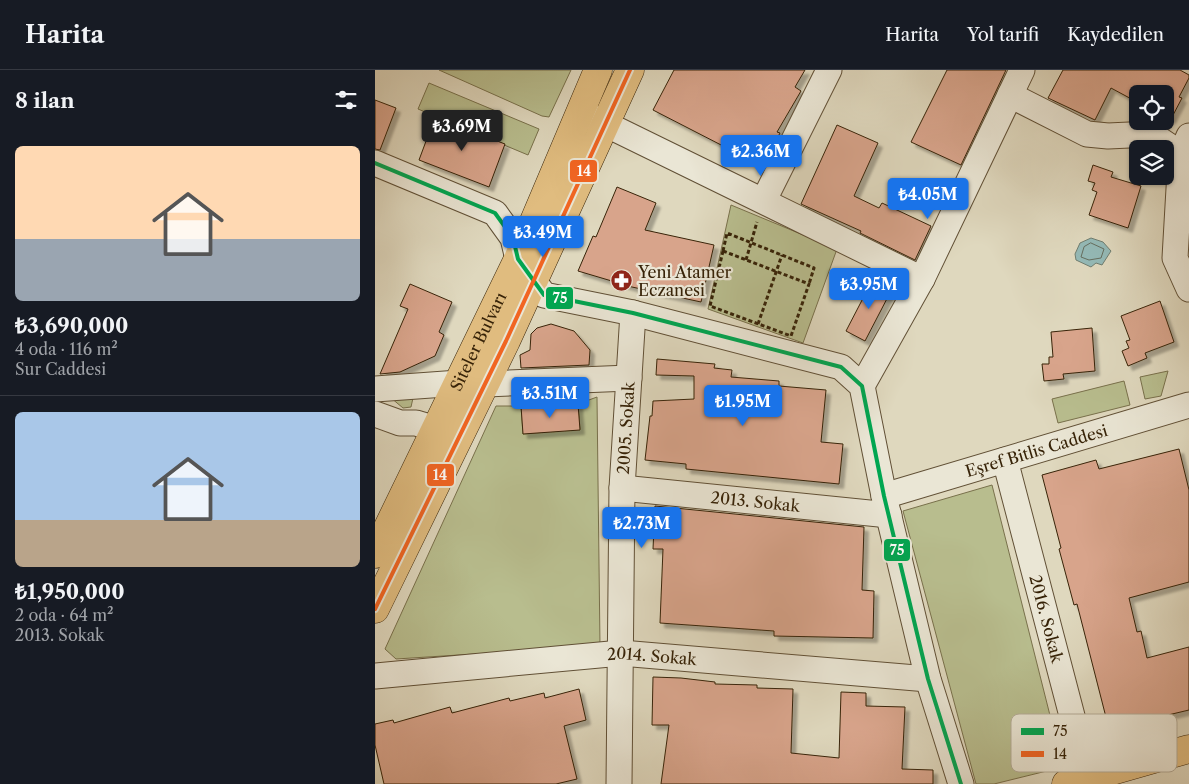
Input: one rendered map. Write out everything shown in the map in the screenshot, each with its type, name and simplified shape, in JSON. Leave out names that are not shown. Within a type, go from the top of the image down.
[{"type":"main road","name":"Siteler Bulvarı","points":[[375,554],[518,259],[598,70]]},
{"type":"main road","name":"Siteler Bulvarı","points":[[375,609],[535,281],[630,70]]},
{"type":"main road","points":[[1077,780],[1106,772]]},
{"type":"street","points":[[764,200],[829,70]]},
{"type":"street","points":[[861,386],[922,279],[1022,70]]},
{"type":"street","points":[[1010,95],[1087,134],[1107,136],[1151,134],[1185,145],[1175,258],[1189,289]]},
{"type":"street","points":[[581,111],[922,279]]},
{"type":"street","points":[[375,163],[495,213],[513,238],[518,259],[544,295],[633,313],[841,367],[861,386],[886,505],[928,679],[961,784]]},
{"type":"street","name":"2005. Sokak","points":[[619,784],[622,488],[633,313]]},
{"type":"street","points":[[485,384],[629,378]]},
{"type":"street","points":[[375,389],[459,382]]},
{"type":"street","name":"Eşref Bitlis Caddesi","points":[[886,505],[1005,460],[1189,404]]},
{"type":"street","points":[[375,414],[400,423]]},
{"type":"street","points":[[375,431],[400,423],[416,423],[436,429]]},
{"type":"street","name":"2016. Sokak","points":[[1005,460],[1062,714]]},
{"type":"street","name":"2013. Sokak","points":[[622,488],[886,505]]},
{"type":"street","name":"2014. Sokak","points":[[375,676],[621,653],[928,679]]},
{"type":"path","points":[[746,260],[764,200]]},
{"type":"path","points":[[727,234],[813,268],[791,336],[710,306],[723,251],[727,234]]},
{"type":"path","points":[[723,251],[809,284]]},
{"type":"path","points":[[757,325],[782,255]]},
{"type":"green space","points":[[439,70],[571,70],[549,117],[542,116]]},
{"type":"green space","points":[[429,83],[539,129],[528,155],[418,109]]},
{"type":"green space","points":[[731,205],[837,249],[803,343],[708,309]]},
{"type":"green space","points":[[1168,371],[1161,396],[1145,399],[1140,377]]},
{"type":"green space","points":[[1124,381],[1130,405],[1058,423],[1052,399]]},
{"type":"green space","points":[[415,389],[411,407],[403,408],[384,392]]},
{"type":"green space","points":[[597,397],[600,646],[396,659],[385,649],[496,406],[521,406],[523,434],[580,429],[578,404]]},
{"type":"green space","points":[[992,485],[1050,714],[1011,714],[1011,772],[1043,772],[994,784],[976,784],[903,511]]},
{"type":"water","points":[[1091,238],[1103,242],[1111,251],[1102,265],[1096,263],[1091,267],[1076,260],[1075,254],[1080,243]]},
{"type":"building","points":[[674,70],[805,70],[795,87],[801,91],[777,132],[780,133],[762,166],[653,110]]},
{"type":"building","points":[[947,70],[1006,70],[961,165],[911,142]]},
{"type":"building","points":[[1063,70],[1180,70],[1189,75],[1179,97],[1182,98],[1174,113],[1174,85],[1129,85],[1129,98],[1111,88],[1095,120],[1048,98]]},
{"type":"building","points":[[375,100],[396,108],[380,150],[375,149]]},
{"type":"building","points":[[435,117],[505,144],[489,187],[419,160]]},
{"type":"building","points":[[837,125],[878,143],[854,196],[879,208],[882,203],[931,226],[915,260],[860,233],[861,231],[801,204]]},
{"type":"building","points":[[1093,165],[1113,172],[1111,177],[1129,182],[1129,185],[1141,186],[1128,228],[1089,215],[1097,192],[1092,190],[1095,183],[1088,181]]},
{"type":"building","points":[[617,187],[656,203],[645,230],[714,245],[701,302],[632,287],[578,271],[593,236],[596,237]]},
{"type":"building","points":[[873,279],[892,289],[865,341],[846,331]]},
{"type":"building","points":[[410,284],[452,302],[439,332],[444,335],[435,356],[400,372],[380,374],[408,309],[400,306]]},
{"type":"building","points":[[1160,301],[1174,342],[1145,353],[1147,358],[1128,366],[1122,351],[1129,348],[1126,341],[1130,340],[1121,316]]},
{"type":"building","points":[[551,324],[574,331],[590,350],[589,365],[521,368],[520,355],[530,350],[531,334],[537,328]]},
{"type":"building","points":[[1092,328],[1095,371],[1063,374],[1064,379],[1044,381],[1042,364],[1049,364],[1049,357],[1053,357],[1051,332]]},
{"type":"building","points":[[657,359],[715,364],[714,368],[732,370],[731,377],[779,381],[779,386],[826,390],[821,442],[843,444],[839,484],[686,469],[686,464],[645,460],[653,401],[694,399],[694,376],[656,375]]},
{"type":"building","points":[[578,404],[580,430],[523,434],[521,406]]},
{"type":"building","points":[[1179,449],[1189,490],[1189,582],[1129,598],[1137,632],[1141,631],[1147,658],[1189,647],[1189,710],[1172,714],[1105,714],[1077,604],[1074,605],[1059,549],[1061,548],[1042,475],[1096,460],[1099,469]]},
{"type":"building","points":[[655,506],[864,527],[862,590],[874,591],[873,638],[774,636],[774,631],[660,623],[663,549],[653,549]]},
{"type":"building","points":[[653,677],[681,678],[715,682],[715,684],[757,685],[757,688],[793,689],[791,753],[839,758],[841,692],[866,693],[866,706],[905,707],[902,769],[933,770],[933,784],[661,784],[669,725],[652,725]]},
{"type":"building","points":[[579,689],[586,720],[564,726],[577,779],[556,784],[384,784],[375,745],[375,724],[393,720],[394,723],[450,707],[452,713],[509,698],[510,701],[544,693],[545,698]]},
{"type":"transit line","name":"14","points":[[375,609],[506,341],[630,70]]},
{"type":"transit line","name":"75","points":[[375,163],[495,213],[513,238],[518,259],[544,295],[633,313],[841,367],[862,386],[884,496],[928,679],[961,784]]},
{"type":"place","name":"Yeni Atamer Eczanesi","points":[[622,281]]}]
